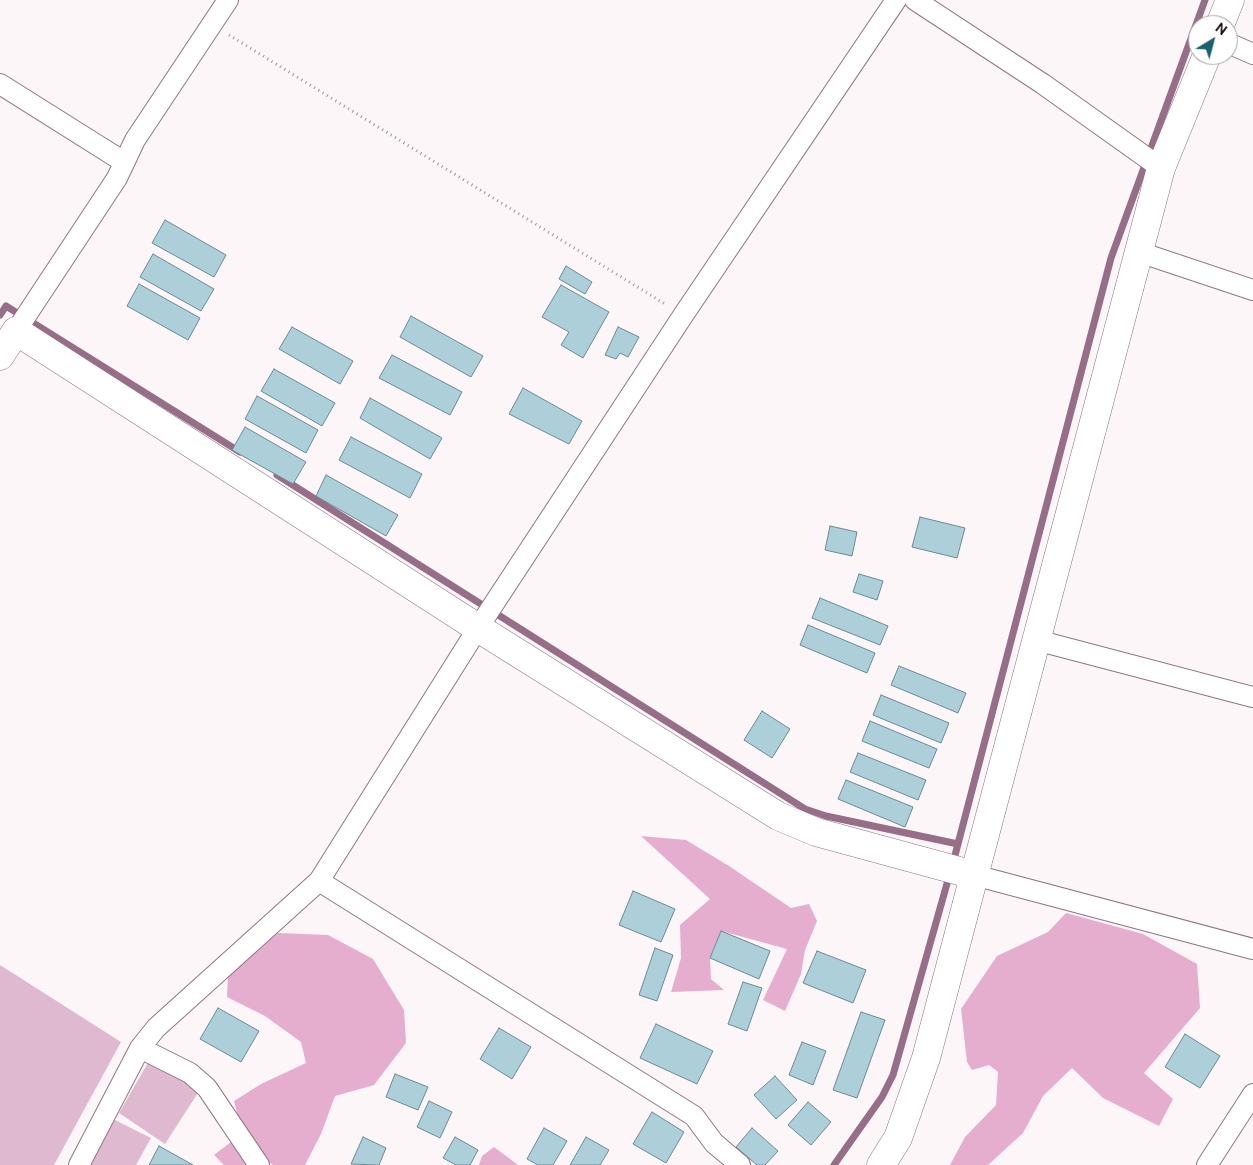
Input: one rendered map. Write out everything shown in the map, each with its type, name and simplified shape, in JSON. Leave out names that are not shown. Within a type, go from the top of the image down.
[{"type":"street","points":[[0,356],[117,178],[135,140],[228,0]]},
{"type":"street","points":[[79,1165],[140,1048],[156,1028],[319,881],[478,628],[684,314],[896,0]]},
{"type":"street","points":[[915,0],[1043,84],[1161,168]]},
{"type":"street","points":[[1224,15],[1230,0]]},
{"type":"street","points":[[1238,47],[1253,54]]},
{"type":"street","points":[[881,1165],[898,1138],[926,1058],[1161,168],[1203,65]]},
{"type":"street","points":[[0,84],[124,162]]},
{"type":"street","points":[[1139,252],[1253,290]]},
{"type":"street","points":[[16,331],[478,628],[778,816],[816,832],[974,876],[1253,949]]},
{"type":"street","points":[[1036,640],[1253,697]]},
{"type":"street","points":[[319,881],[694,1116],[714,1144],[740,1165]]},
{"type":"street","points":[[140,1048],[190,1073],[207,1088],[258,1165]]},
{"type":"street","points":[[1207,1165],[1253,1094]]},
{"type":"path","points":[[212,25],[684,314]]},
{"type":"shaded area","points":[[641,836],[686,840],[729,866],[791,908],[809,904],[817,921],[805,950],[801,974],[785,1011],[763,1000],[787,949],[721,931],[710,958],[711,979],[724,990],[671,992],[681,958],[680,925],[710,899]]},
{"type":"shaded area","points":[[1066,913],[1143,934],[1197,964],[1200,1008],[1144,1073],[1173,1099],[1159,1126],[1103,1098],[1072,1068],[1043,1096],[1023,1133],[988,1165],[950,1165],[965,1137],[996,1105],[998,1072],[989,1065],[972,1070],[967,1062],[961,1009],[997,956],[1048,932]]},
{"type":"shaded area","points":[[278,933],[328,935],[373,959],[404,1010],[406,1043],[374,1085],[335,1096],[321,1134],[305,1165],[273,1165],[246,1147],[234,1101],[261,1084],[306,1063],[301,1042],[265,1016],[227,997],[228,976]]},
{"type":"shaded area","points":[[0,965],[121,1042],[54,1165],[0,1165]]},
{"type":"shaded area","points":[[149,1061],[201,1088],[165,1144],[119,1113]]},
{"type":"shaded area","points":[[113,1119],[151,1138],[136,1165],[89,1165]]},
{"type":"shaded area","points":[[231,1142],[251,1165],[224,1165],[214,1155]]},
{"type":"shaded area","points":[[494,1147],[518,1165],[479,1165],[482,1156]]},
{"type":"building","points":[[165,220],[226,255],[214,277],[152,243]]},
{"type":"building","points":[[153,254],[214,289],[201,311],[140,277]]},
{"type":"building","points":[[566,266],[592,282],[585,294],[559,279]]},
{"type":"building","points":[[139,284],[200,318],[188,340],[127,306]]},
{"type":"building","points":[[561,285],[609,312],[583,358],[561,345],[569,332],[542,317]]},
{"type":"building","points":[[411,316],[483,356],[471,377],[400,337]]},
{"type":"building","points":[[292,327],[353,361],[340,384],[279,349]]},
{"type":"building","points":[[618,327],[639,337],[628,357],[620,353],[616,359],[605,355]]},
{"type":"building","points":[[392,355],[462,392],[450,415],[379,378]]},
{"type":"building","points":[[274,369],[335,403],[322,426],[261,391]]},
{"type":"building","points":[[523,388],[582,421],[569,444],[509,414]]},
{"type":"building","points":[[257,396],[318,430],[306,453],[245,419]]},
{"type":"building","points":[[370,398],[442,438],[430,459],[360,418]]},
{"type":"building","points":[[245,427],[306,462],[293,484],[232,450]]},
{"type":"building","points":[[351,437],[422,474],[410,498],[339,460]]},
{"type":"building","points":[[326,475],[398,515],[386,536],[316,496]]},
{"type":"building","points":[[920,517],[965,528],[957,558],[912,547]]},
{"type":"building","points":[[830,526],[857,532],[852,556],[825,550]]},
{"type":"building","points":[[859,574],[883,581],[877,600],[853,592]]},
{"type":"building","points":[[820,598],[888,626],[880,645],[812,618]]},
{"type":"building","points":[[808,625],[875,653],[867,673],[800,645]]},
{"type":"building","points":[[899,666],[966,693],[958,713],[891,685]]},
{"type":"building","points":[[881,695],[949,723],[941,743],[873,715]]},
{"type":"building","points":[[762,711],[790,729],[772,758],[744,740]]},
{"type":"building","points":[[870,721],[937,749],[929,768],[862,741]]},
{"type":"building","points":[[858,753],[926,780],[918,800],[850,772]]},
{"type":"building","points":[[846,780],[913,807],[905,827],[838,799]]},
{"type":"building","points":[[633,891],[675,909],[661,942],[619,925]]},
{"type":"building","points":[[721,931],[770,951],[759,979],[710,958]]},
{"type":"building","points":[[655,948],[673,955],[657,1001],[639,995]]},
{"type":"building","points":[[817,951],[866,970],[853,1003],[803,983]]},
{"type":"building","points":[[743,982],[762,988],[747,1031],[728,1024]]},
{"type":"building","points":[[218,1008],[259,1031],[241,1062],[200,1039]]},
{"type":"building","points":[[861,1012],[885,1020],[857,1098],[833,1090]]},
{"type":"building","points":[[656,1024],[713,1051],[697,1084],[640,1058]]},
{"type":"building","points":[[499,1028],[531,1047],[512,1079],[480,1059]]},
{"type":"building","points":[[1185,1034],[1220,1056],[1200,1088],[1165,1067]]},
{"type":"building","points":[[802,1042],[826,1051],[813,1085],[789,1075]]},
{"type":"building","points":[[395,1074],[428,1087],[418,1110],[386,1097]]},
{"type":"building","points":[[775,1076],[797,1100],[776,1119],[754,1095]]},
{"type":"building","points":[[429,1101],[452,1112],[440,1138],[417,1127]]},
{"type":"building","points":[[808,1102],[831,1122],[811,1145],[788,1125]]},
{"type":"building","points":[[652,1112],[684,1132],[666,1163],[633,1144]]},
{"type":"building","points":[[544,1128],[567,1141],[553,1165],[538,1165],[527,1159]]},
{"type":"building","points":[[752,1128],[778,1151],[765,1165],[757,1165],[736,1147]]},
{"type":"building","points":[[363,1137],[386,1148],[379,1165],[351,1164]]},
{"type":"building","points":[[455,1137],[478,1150],[470,1165],[456,1165],[443,1158]]},
{"type":"building","points":[[586,1137],[609,1150],[600,1165],[570,1165]]},
{"type":"building","points":[[159,1146],[193,1165],[149,1165]]},
{"type":"waterway","points":[[953,863],[1111,258],[1205,0]]},
{"type":"waterway","points":[[0,315],[6,306],[240,452]]},
{"type":"waterway","points":[[277,475],[805,809],[826,816],[958,844]]},
{"type":"waterway","points":[[834,1165],[882,1097],[893,1075],[950,873]]}]
